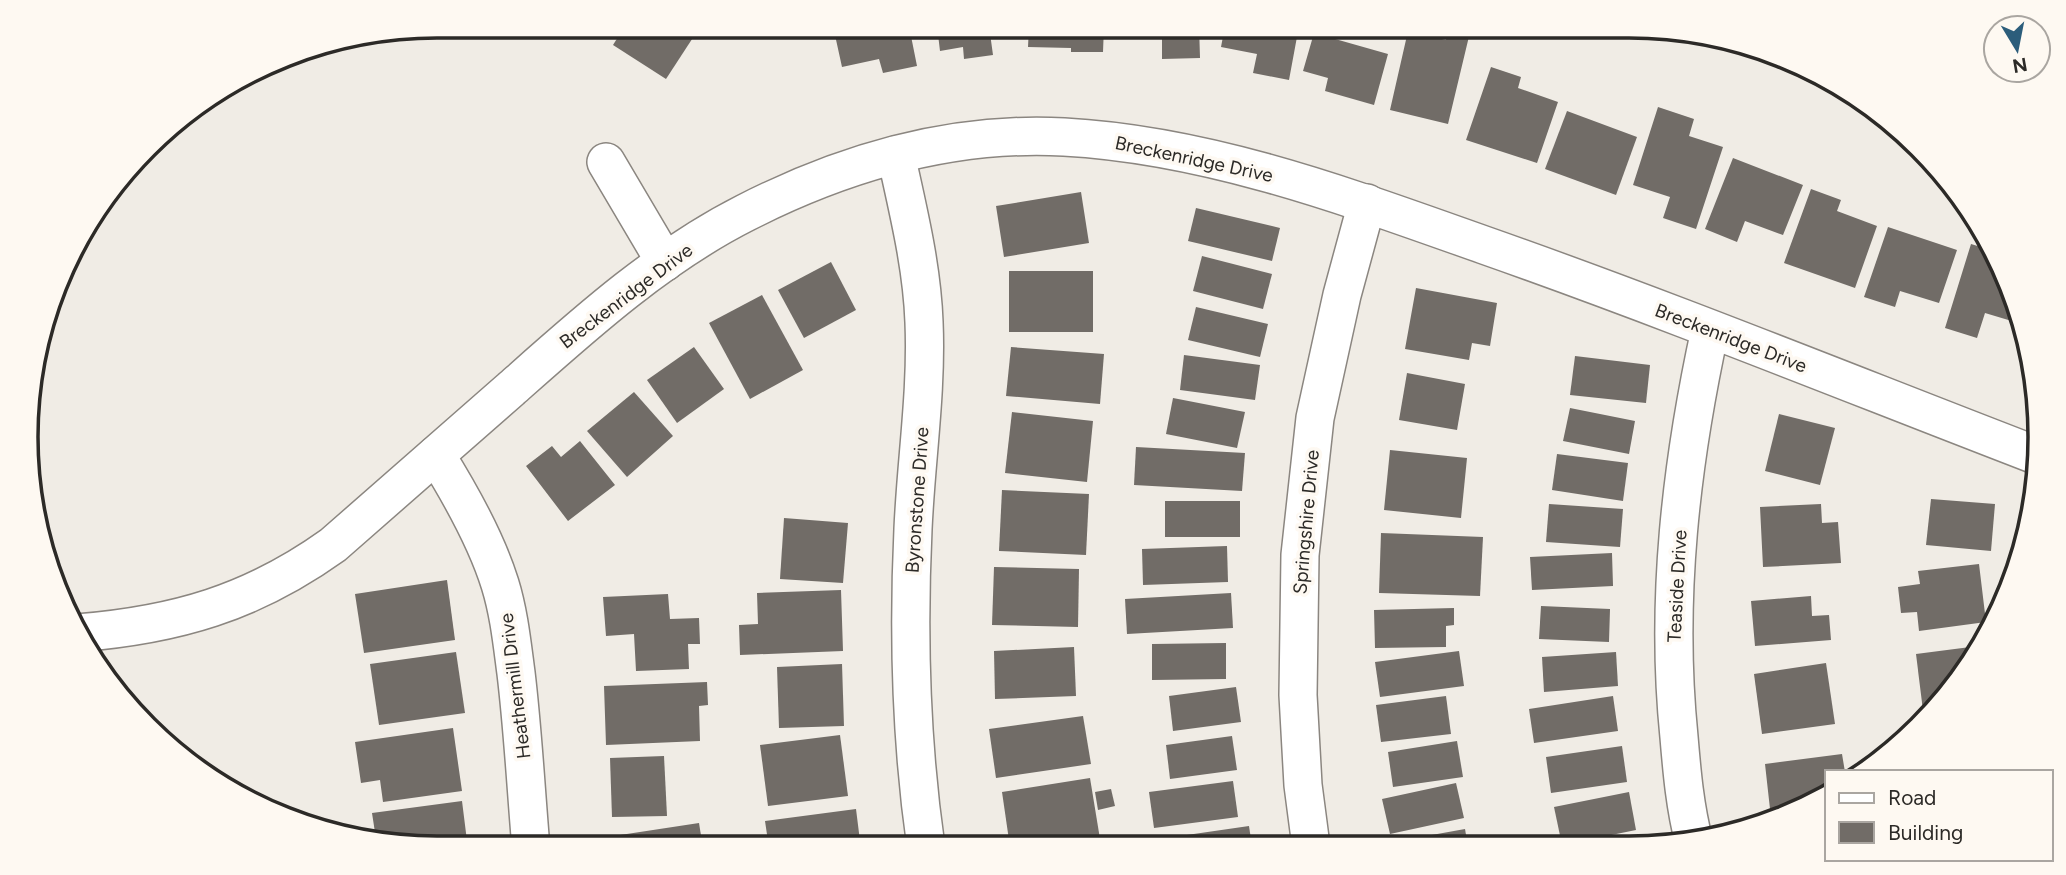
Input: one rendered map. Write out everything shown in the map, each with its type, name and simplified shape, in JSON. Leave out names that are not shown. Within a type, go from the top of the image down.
[{"type":"street","name":"Breckenridge Drive","points":[[89,632],[124,629],[201,612],[272,584],[333,545],[583,325],[665,262],[739,216],[800,186],[860,164],[938,145],[992,138],[1062,137],[1142,145],[1220,161],[1319,187],[1554,270],[2027,452]]},
{"type":"street","name":"Byronstone Drive","points":[[896,155],[919,274],[924,323],[924,403],[913,526],[910,611],[915,742],[925,836]]},
{"type":"street","points":[[606,162],[665,262]]},
{"type":"street","name":"Springshire Drive","points":[[1310,836],[1303,785],[1298,695],[1300,555],[1315,418],[1342,295],[1367,203]]},
{"type":"street","name":"Teaside Drive","points":[[1691,831],[1685,808],[1675,698],[1673,588],[1683,481],[1710,330]]},
{"type":"street","name":"Heathermill Drive","points":[[436,456],[488,552],[509,619],[530,836]]},
{"type":"building","points":[[617,38],[693,38],[666,79],[613,45]]},
{"type":"building","points":[[836,38],[911,38],[917,66],[883,73],[879,59],[842,67]]},
{"type":"building","points":[[938,38],[991,38],[993,55],[964,59],[963,47],[940,51]]},
{"type":"building","points":[[1028,38],[1104,38],[1103,52],[1071,52],[1071,48],[1028,47]]},
{"type":"building","points":[[1162,38],[1199,38],[1200,58],[1162,59]]},
{"type":"building","points":[[1223,38],[1297,38],[1289,80],[1253,73],[1257,54],[1221,47]]},
{"type":"building","points":[[1313,38],[1332,38],[1388,54],[1374,105],[1325,91],[1328,78],[1303,71]]},
{"type":"building","points":[[1406,38],[1469,38],[1448,124],[1390,110]]},
{"type":"building","points":[[1491,67],[1521,77],[1518,88],[1558,102],[1537,163],[1466,140]]},
{"type":"building","points":[[1658,107],[1694,119],[1689,136],[1723,147],[1696,229],[1663,218],[1670,197],[1633,185]]},
{"type":"building","points":[[1567,111],[1637,137],[1616,195],[1545,169]]},
{"type":"building","points":[[1733,158],[1803,185],[1783,235],[1745,221],[1737,242],[1705,229]]},
{"type":"building","points":[[1811,189],[1841,200],[1837,211],[1877,226],[1855,288],[1784,263]]},
{"type":"building","points":[[1081,192],[1089,243],[1004,257],[996,206]]},
{"type":"building","points":[[1196,208],[1280,228],[1272,261],[1188,241]]},
{"type":"building","points":[[1888,227],[1957,250],[1939,303],[1900,291],[1895,307],[1864,297]]},
{"type":"building","points":[[1971,244],[1978,246],[1997,285],[2010,320],[1985,313],[1977,338],[1945,328]]},
{"type":"building","points":[[1202,256],[1272,274],[1263,309],[1193,291]]},
{"type":"building","points":[[831,262],[856,310],[804,338],[778,290]]},
{"type":"building","points":[[1009,271],[1093,271],[1093,332],[1009,332]]},
{"type":"building","points":[[1416,288],[1497,303],[1490,346],[1472,343],[1469,360],[1405,349]]},
{"type":"building","points":[[762,295],[803,370],[750,399],[709,323]]},
{"type":"building","points":[[1196,307],[1268,324],[1260,357],[1188,340]]},
{"type":"building","points":[[694,347],[724,389],[677,423],[647,380]]},
{"type":"building","points":[[1011,347],[1104,354],[1100,404],[1006,396]]},
{"type":"building","points":[[1184,355],[1260,365],[1255,400],[1180,390]]},
{"type":"building","points":[[1575,356],[1650,365],[1646,403],[1570,395]]},
{"type":"building","points":[[1407,373],[1465,384],[1457,430],[1399,420]]},
{"type":"building","points":[[634,392],[673,436],[627,477],[587,431]]},
{"type":"building","points":[[1173,398],[1245,412],[1237,448],[1166,434]]},
{"type":"building","points":[[1570,408],[1635,421],[1629,454],[1563,441]]},
{"type":"building","points":[[1012,412],[1093,421],[1087,482],[1005,473]]},
{"type":"building","points":[[1779,414],[1835,428],[1820,485],[1765,471]]},
{"type":"building","points":[[580,441],[615,485],[568,521],[526,466],[552,446],[561,457]]},
{"type":"building","points":[[1136,447],[1245,453],[1242,491],[1134,485]]},
{"type":"building","points":[[1390,450],[1467,458],[1461,518],[1384,510]]},
{"type":"building","points":[[1557,454],[1628,463],[1623,501],[1552,490]]},
{"type":"building","points":[[1002,490],[1089,494],[1086,555],[999,551]]},
{"type":"building","points":[[1931,499],[1995,504],[1991,551],[1926,545]]},
{"type":"building","points":[[1165,501],[1240,501],[1240,537],[1165,537]]},
{"type":"building","points":[[1549,504],[1623,509],[1620,547],[1546,542]]},
{"type":"building","points":[[1821,504],[1822,523],[1838,522],[1841,563],[1763,567],[1760,507]]},
{"type":"building","points":[[784,518],[848,523],[843,583],[780,579]]},
{"type":"building","points":[[1381,533],[1483,537],[1480,596],[1379,593]]},
{"type":"building","points":[[1227,546],[1228,582],[1143,585],[1142,549]]},
{"type":"building","points":[[1612,553],[1613,586],[1532,590],[1530,557]]},
{"type":"building","points":[[1979,564],[1985,616],[1982,623],[1919,631],[1917,612],[1901,613],[1898,587],[1920,584],[1918,571]]},
{"type":"building","points":[[994,567],[1079,569],[1078,627],[992,625]]},
{"type":"building","points":[[447,580],[455,640],[364,653],[355,594]]},
{"type":"building","points":[[841,590],[843,651],[740,655],[739,625],[758,624],[757,593]]},
{"type":"building","points":[[1231,593],[1233,628],[1127,634],[1125,599]]},
{"type":"building","points":[[668,594],[670,619],[699,618],[700,644],[688,644],[689,669],[636,671],[634,634],[606,636],[603,597]]},
{"type":"building","points":[[1811,596],[1812,616],[1829,615],[1831,640],[1755,646],[1751,601]]},
{"type":"building","points":[[1541,606],[1610,609],[1609,642],[1539,639]]},
{"type":"building","points":[[1454,608],[1454,625],[1446,626],[1446,647],[1375,648],[1374,610]]},
{"type":"building","points":[[1226,643],[1226,679],[1152,680],[1152,644]]},
{"type":"building","points":[[1074,647],[1076,696],[995,699],[994,651]]},
{"type":"building","points":[[1967,647],[1923,707],[1916,654]]},
{"type":"building","points":[[1459,651],[1464,686],[1380,697],[1375,662]]},
{"type":"building","points":[[456,652],[465,713],[379,725],[370,664]]},
{"type":"building","points":[[1616,652],[1618,686],[1544,692],[1542,657]]},
{"type":"building","points":[[1826,663],[1835,724],[1762,734],[1754,674]]},
{"type":"building","points":[[842,664],[844,726],[779,728],[777,667]]},
{"type":"building","points":[[707,682],[708,705],[699,706],[700,741],[606,745],[604,686]]},
{"type":"building","points":[[1236,687],[1241,722],[1173,731],[1169,696]]},
{"type":"building","points":[[1446,696],[1451,734],[1381,742],[1376,705]]},
{"type":"building","points":[[1613,696],[1618,731],[1534,743],[1529,709]]},
{"type":"building","points":[[1083,716],[1091,764],[996,778],[989,729]]},
{"type":"building","points":[[453,728],[462,791],[383,802],[380,780],[361,783],[355,742]]},
{"type":"building","points":[[840,735],[848,796],[768,806],[760,745]]},
{"type":"building","points":[[1232,736],[1237,770],[1170,779],[1166,745]]},
{"type":"building","points":[[1457,741],[1463,777],[1393,787],[1388,752]]},
{"type":"building","points":[[1622,746],[1627,782],[1551,793],[1546,757]]},
{"type":"building","points":[[1842,754],[1845,770],[1825,770],[1825,785],[1770,809],[1765,764]]},
{"type":"building","points":[[664,756],[667,816],[612,817],[610,758]]},
{"type":"building","points":[[1090,778],[1100,836],[1008,836],[1002,792]]},
{"type":"building","points":[[1233,781],[1238,817],[1154,828],[1149,792]]},
{"type":"building","points":[[1456,783],[1464,818],[1390,834],[1382,799]]},
{"type":"building","points":[[1111,789],[1115,806],[1098,810],[1095,792]]},
{"type":"building","points":[[1629,792],[1636,830],[1606,836],[1560,836],[1554,807]]},
{"type":"building","points":[[462,801],[466,836],[411,836],[375,831],[372,813]]},
{"type":"building","points":[[856,809],[859,836],[767,836],[765,821]]},
{"type":"building","points":[[699,823],[701,836],[614,836]]},
{"type":"building","points":[[1249,826],[1250,836],[1180,836]]},
{"type":"building","points":[[1465,829],[1466,836],[1426,836]]}]
